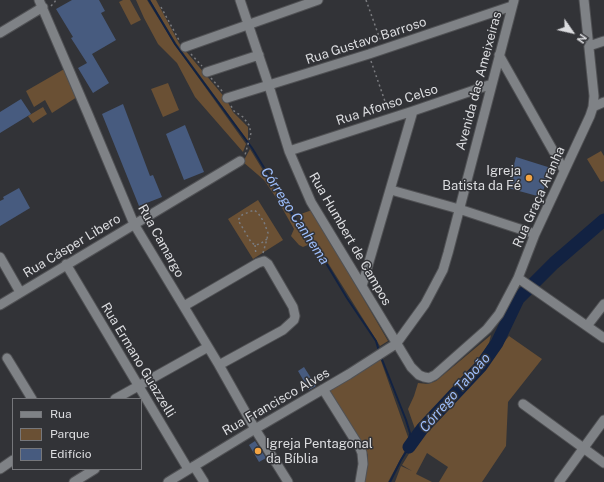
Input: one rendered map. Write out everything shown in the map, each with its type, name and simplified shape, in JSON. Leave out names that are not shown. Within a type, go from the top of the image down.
[{"type":"street","name":"Rua Humbert de Campos","points":[[240,0],[289,151],[311,202],[396,344],[415,372],[429,378],[435,375]]},
{"type":"street","points":[[185,47],[318,0]]},
{"type":"street","name":"Rua Graça Aranha","points":[[435,375],[494,321],[519,279],[535,234],[590,116],[594,96],[584,0]]},
{"type":"street","name":"Rua Gustavo Barroso","points":[[227,98],[383,50],[513,3]]},
{"type":"street","name":"Avenida das Ameixeiras","points":[[396,344],[425,304],[440,276],[448,253],[513,3]]},
{"type":"street","points":[[0,33],[41,4]]},
{"type":"street","name":"Rua Camargo","points":[[41,4],[134,224],[220,365],[255,429],[288,482]]},
{"type":"street","points":[[589,46],[604,41]]},
{"type":"street","points":[[207,72],[259,55]]},
{"type":"street","points":[[499,55],[564,170]]},
{"type":"street","name":"Rua Afonso Celso","points":[[289,151],[492,84]]},
{"type":"street","points":[[593,107],[604,102]]},
{"type":"street","points":[[362,286],[413,111]]},
{"type":"street","name":"Rua Cásper Libero","points":[[0,305],[66,264],[240,162]]},
{"type":"street","points":[[391,190],[459,209],[535,234]]},
{"type":"street","points":[[0,257],[20,292]]},
{"type":"street","points":[[184,306],[261,262],[268,264],[293,307],[295,316],[294,320],[283,330],[220,365]]},
{"type":"street","name":"Rua Ermano Guazzelli","points":[[66,264],[138,386],[191,468],[204,482]]},
{"type":"street","points":[[519,279],[604,338]]},
{"type":"street","points":[[587,326],[604,304]]},
{"type":"street","name":"Rua Francisco Alves","points":[[168,482],[349,374],[396,344]]},
{"type":"street","points":[[117,398],[208,347]]},
{"type":"street","points":[[7,358],[31,398]]},
{"type":"street","points":[[323,389],[362,453],[363,464],[360,482]]},
{"type":"street","points":[[523,404],[604,463]]},
{"type":"street","points":[[559,482],[604,420]]},
{"type":"street","points":[[0,469],[12,461]]},
{"type":"street","points":[[74,482],[93,470]]},
{"type":"path","points":[[366,0],[383,50]]},
{"type":"path","points":[[369,54],[390,118]]},
{"type":"path","points":[[247,149],[251,137]]},
{"type":"path","points":[[254,210],[258,213],[267,228],[268,233],[268,239],[264,248],[261,262],[256,257],[255,245],[251,242],[240,226],[238,220],[242,215],[254,210]]},
{"type":"path","points":[[255,245],[268,239]]},
{"type":"green space","points":[[123,0],[130,0],[141,20],[131,25],[119,2]]},
{"type":"green space","points":[[136,0],[147,0],[175,45],[246,144],[243,152],[195,97],[177,63],[158,44]]},
{"type":"green space","points":[[150,0],[156,0],[179,43],[226,99],[233,112],[248,127],[248,141],[176,43]]},
{"type":"green space","points":[[66,68],[77,97],[52,113],[45,100],[34,107],[26,91]]},
{"type":"green space","points":[[168,83],[179,110],[163,117],[151,89]]},
{"type":"green space","points":[[43,107],[47,114],[33,123],[28,116]]},
{"type":"green space","points":[[250,149],[297,226],[304,233],[310,244],[303,247],[299,245],[291,236],[294,229],[277,199],[264,180],[243,162]]},
{"type":"green space","points":[[601,151],[604,156],[604,181],[601,182],[587,159]]},
{"type":"green space","points":[[258,200],[283,240],[253,259],[228,219]]},
{"type":"green space","points":[[312,210],[388,341],[380,346],[308,231],[301,223],[298,215]]},
{"type":"green space","points":[[491,335],[489,343],[473,367],[459,384],[415,429],[408,409],[418,383],[428,384],[436,381]]},
{"type":"green space","points":[[509,336],[542,359],[508,402],[506,446],[482,482],[439,482],[448,467],[427,453],[416,474],[432,482],[395,482],[401,466],[412,471],[402,465],[423,431],[433,425],[488,363]]},
{"type":"green space","points":[[380,358],[408,437],[407,447],[388,482],[364,482],[368,455],[327,388]]},
{"type":"building","points":[[72,0],[99,0],[105,11],[101,13],[116,40],[92,54],[109,83],[93,93],[78,68],[87,63],[71,38],[73,37],[56,9]]},
{"type":"building","points":[[21,99],[31,114],[0,133],[0,112]]},
{"type":"building","points":[[123,104],[150,176],[153,175],[162,197],[139,206],[102,114]]},
{"type":"building","points":[[185,125],[204,172],[184,180],[166,134]]},
{"type":"building","name":"Igreja Batista da Fé","points":[[516,157],[551,168],[541,197],[508,188]]},
{"type":"building","points":[[19,188],[30,208],[0,226],[0,201],[4,199],[3,197]]},
{"type":"building","points":[[304,367],[316,386],[309,390],[298,371]]},
{"type":"building","name":"Igreja Pentagonal da Bíblia","points":[[255,441],[266,458],[259,462],[249,445]]},
{"type":"waterway","name":"Córrego Canhema","points":[[149,0],[175,44],[252,148],[299,225],[317,248],[347,298],[376,341],[379,351]]},
{"type":"waterway","name":"Córrego Taboão","points":[[409,447],[422,429],[481,366],[497,343],[518,299],[554,263],[604,220]]},
{"type":"waterway","name":"Córrego Canhema","points":[[381,357],[410,433],[409,447],[390,482]]},
{"type":"place","name":"Igreja Batista da Fé","points":[[529,178]]},
{"type":"place","name":"Igreja Pentagonal da Bíblia","points":[[258,451]]}]
